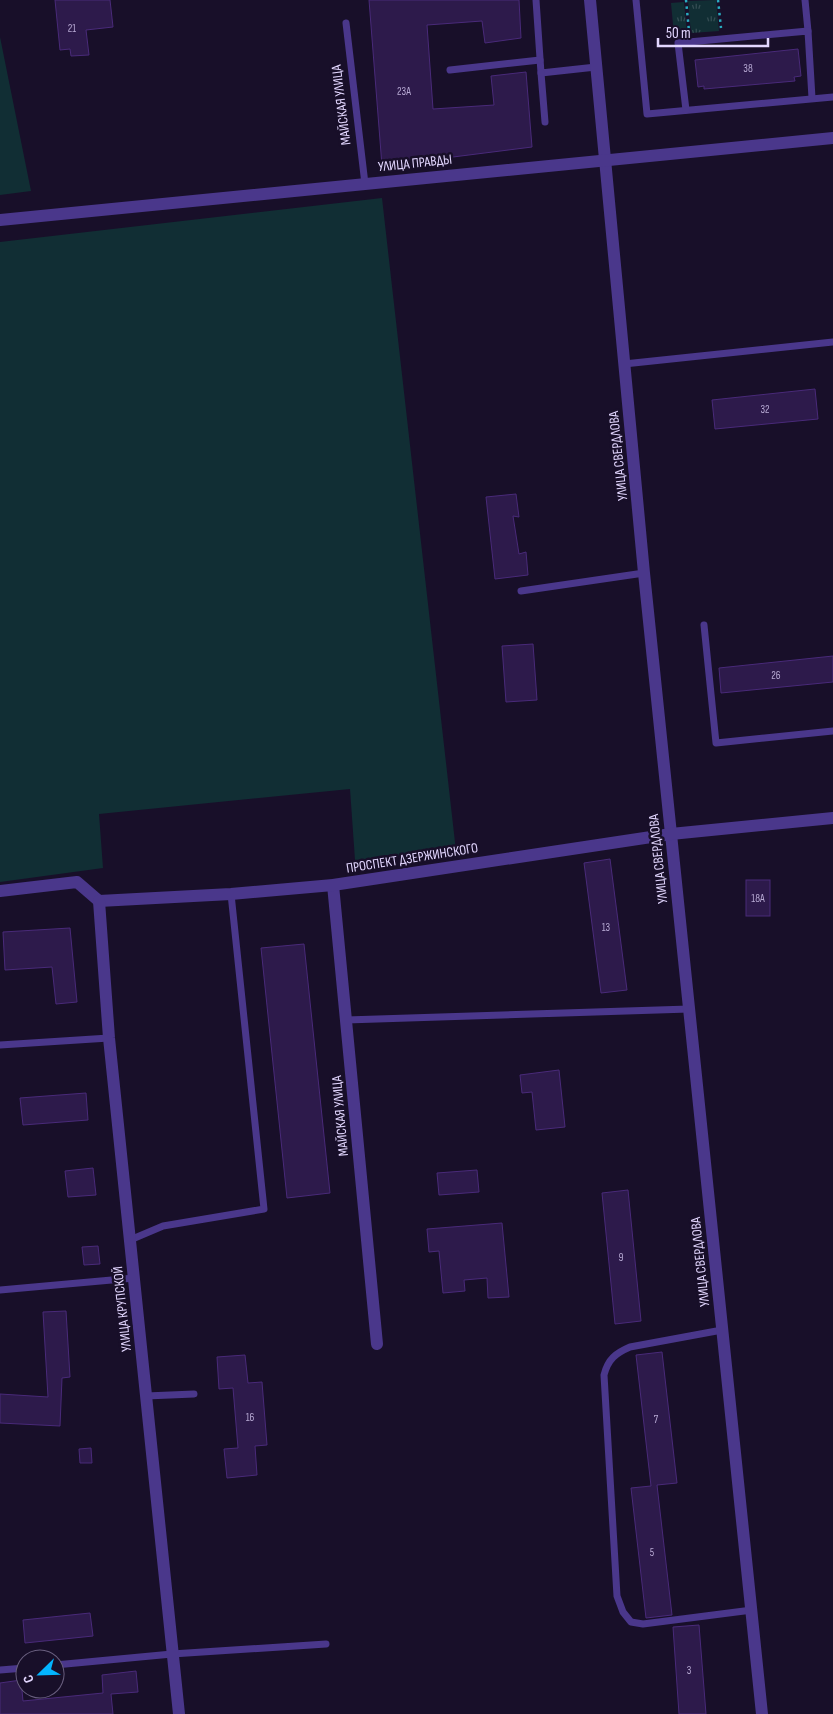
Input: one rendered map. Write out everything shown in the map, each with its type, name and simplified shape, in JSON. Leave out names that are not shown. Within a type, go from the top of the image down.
[{"type":"street","name":"УЛИЦА СВЕРДЛОВА","points":[[590,0],[644,572],[762,1714]]},
{"type":"street","name":"УЛИЦА ПРАВДЫ","points":[[0,220],[833,138]]},
{"type":"street","name":"ПРОСПЕКТ ДЗЕРЖИНСКОГО","points":[[99,900],[231,894],[333,885],[671,834],[833,818]]},
{"type":"street","points":[[0,891],[77,882],[99,900]]},
{"type":"street","name":"МАЙСКАЯ УЛИЦА","points":[[333,885],[377,1344]]},
{"type":"street","name":"УЛИЦА КРУПСКОЙ","points":[[99,900],[109,1038],[179,1714]]},
{"type":"lane","points":[[536,0],[545,122]]},
{"type":"lane","points":[[636,0],[647,114],[833,96]]},
{"type":"lane","points":[[805,0],[812,98]]},
{"type":"lane","name":"МАЙСКАЯ УЛИЦА","points":[[346,23],[365,184]]},
{"type":"lane","points":[[686,110],[678,43],[808,31]]},
{"type":"lane","points":[[450,70],[540,60]]},
{"type":"lane","points":[[541,73],[596,68]]},
{"type":"lane","points":[[624,364],[833,342]]},
{"type":"lane","points":[[521,591],[644,572]]},
{"type":"lane","points":[[704,625],[716,743],[833,731]]},
{"type":"lane","points":[[130,1240],[163,1226],[264,1209],[231,894]]},
{"type":"lane","points":[[346,1020],[689,1009]]},
{"type":"lane","points":[[0,1045],[109,1038]]},
{"type":"lane","points":[[0,1290],[134,1278]]},
{"type":"lane","points":[[722,1330],[630,1346],[618,1352],[607,1363],[604,1375],[617,1596],[623,1612],[631,1622],[643,1624],[752,1610]]},
{"type":"lane","points":[[146,1396],[194,1394]]},
{"type":"lane","points":[[65,1664],[172,1654],[326,1644]]},
{"type":"lane","points":[[0,1670],[15,1669]]},
{"type":"path","points":[[685,43],[690,35],[686,0]]},
{"type":"path","points":[[718,0],[722,39]]},
{"type":"green space","points":[[716,0],[719,31],[691,33],[688,1]]},
{"type":"green space","points":[[684,2],[687,34],[674,35],[671,3]]},
{"type":"green space","points":[[0,37],[31,191],[0,195]]},
{"type":"green space","points":[[382,198],[456,851],[355,860],[350,789],[99,814],[103,868],[0,882],[0,242]]},
{"type":"building","points":[[55,0],[110,0],[113,27],[86,30],[89,55],[71,56],[70,49],[60,50]]},
{"type":"building","points":[[369,0],[519,0],[521,38],[485,43],[482,21],[427,25],[433,109],[494,105],[491,76],[526,72],[532,147],[382,166]]},
{"type":"building","points":[[798,49],[801,76],[794,77],[795,81],[704,89],[704,86],[698,87],[695,60]]},
{"type":"building","points":[[815,389],[818,419],[715,429],[712,400]]},
{"type":"building","points":[[516,494],[519,517],[513,516],[519,554],[526,552],[528,575],[495,579],[486,497]]},
{"type":"building","points":[[533,644],[537,700],[506,702],[502,646]]},
{"type":"building","points":[[833,656],[833,682],[721,693],[719,668]]},
{"type":"building","points":[[610,859],[627,990],[601,993],[584,863]]},
{"type":"building","points":[[746,880],[770,880],[770,916],[746,916]]},
{"type":"building","points":[[70,928],[77,1002],[56,1004],[52,967],[5,970],[3,932]]},
{"type":"building","points":[[304,944],[330,1193],[287,1198],[261,948]]},
{"type":"building","points":[[559,1070],[565,1127],[536,1130],[532,1092],[522,1093],[520,1075]]},
{"type":"building","points":[[86,1093],[88,1120],[23,1125],[20,1098]]},
{"type":"building","points":[[93,1168],[96,1195],[68,1197],[65,1171]]},
{"type":"building","points":[[477,1170],[479,1192],[439,1195],[437,1173]]},
{"type":"building","points":[[628,1190],[641,1321],[615,1324],[602,1193]]},
{"type":"building","points":[[502,1223],[509,1297],[488,1298],[487,1278],[464,1280],[465,1291],[443,1293],[439,1251],[429,1252],[427,1229]]},
{"type":"building","points":[[98,1246],[100,1264],[84,1265],[82,1247]]},
{"type":"building","points":[[66,1311],[70,1377],[62,1378],[60,1426],[0,1423],[0,1394],[48,1397],[43,1312]]},
{"type":"building","points":[[662,1352],[677,1483],[657,1485],[672,1615],[646,1618],[631,1488],[651,1486],[636,1355]]},
{"type":"building","points":[[245,1355],[248,1383],[262,1382],[267,1445],[255,1446],[257,1475],[227,1478],[224,1449],[238,1448],[233,1388],[219,1389],[217,1357]]},
{"type":"building","points":[[91,1448],[92,1463],[80,1463],[79,1449]]},
{"type":"building","points":[[90,1613],[93,1636],[25,1643],[23,1620]]},
{"type":"building","points":[[699,1625],[706,1714],[679,1714],[673,1627]]},
{"type":"building","points":[[136,1671],[138,1692],[111,1694],[113,1714],[0,1714],[0,1683],[15,1681],[15,1699],[23,1699],[23,1701],[65,1699],[65,1697],[103,1693],[102,1675]]}]
